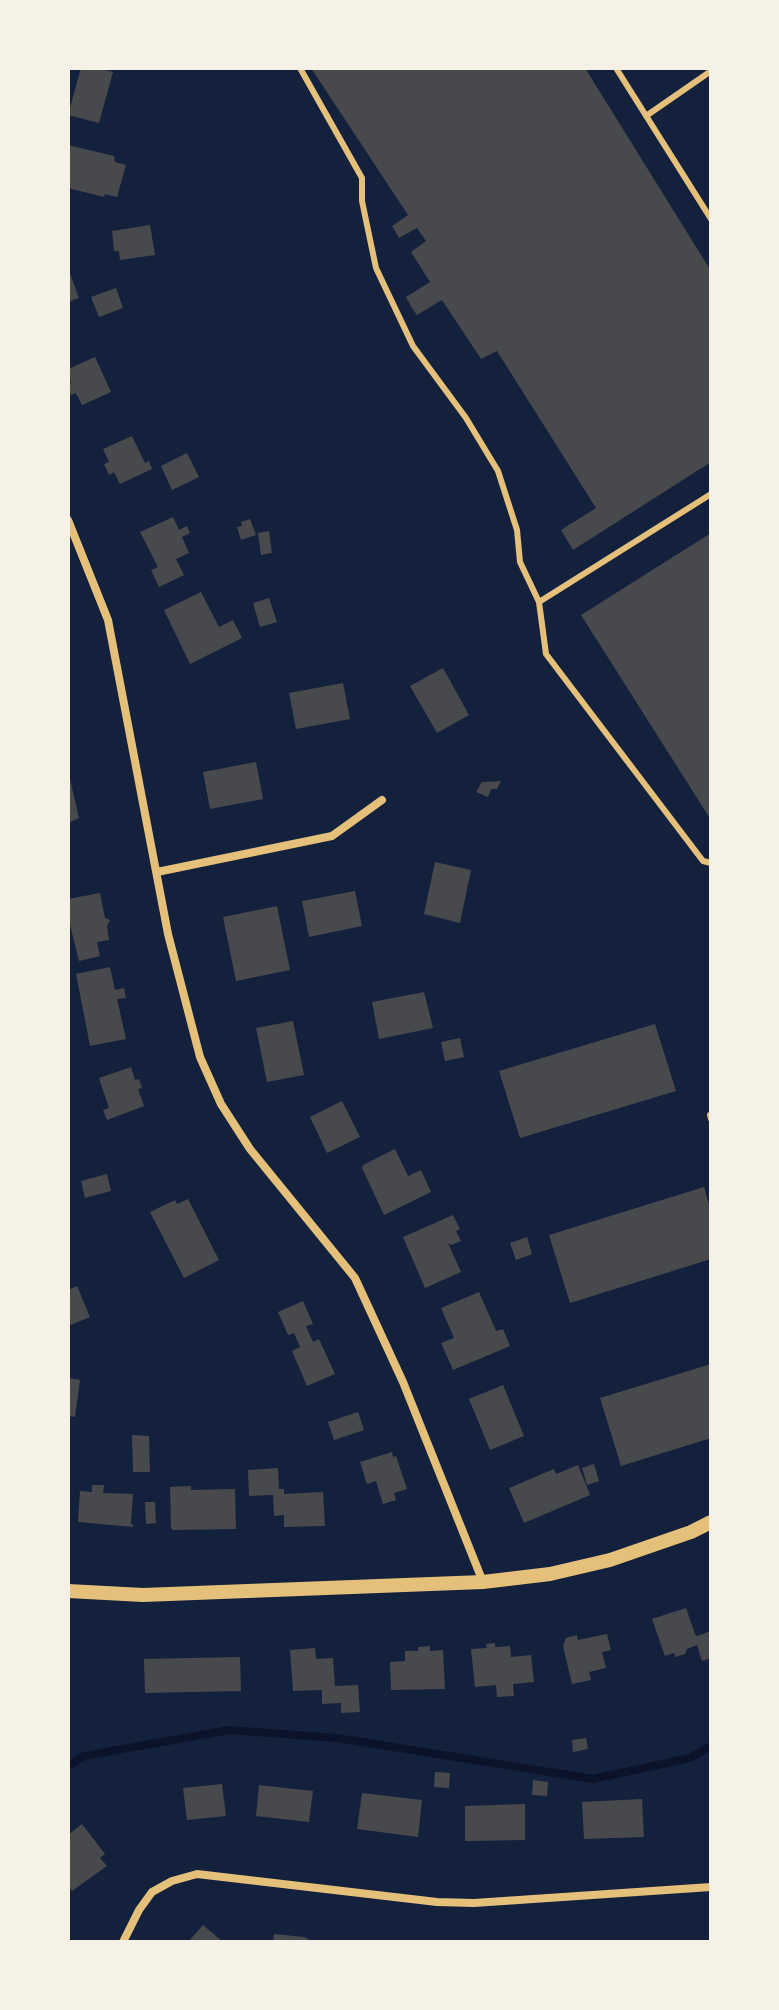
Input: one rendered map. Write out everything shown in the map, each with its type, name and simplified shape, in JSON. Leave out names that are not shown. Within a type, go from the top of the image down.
[{"type":"street","points":[[68,520],[108,620],[182,995],[200,1057],[221,1104],[250,1149],[355,1278],[403,1382],[483,1582]]},
{"type":"street","points":[[157,872],[332,836],[382,800]]},
{"type":"street","points":[[68,1591],[143,1595],[483,1582],[550,1574],[610,1560],[711,1522]]},
{"type":"street","points":[[123,1942],[152,1892],[172,1881],[197,1874],[437,1902],[474,1903],[711,1887]]},
{"type":"lane","points":[[300,68],[362,178],[362,201],[376,268],[413,346],[466,418],[498,471],[517,530],[520,562],[539,602],[546,654],[703,861],[711,863]]},
{"type":"lane","points":[[616,68],[711,219]]},
{"type":"lane","points":[[646,116],[711,71]]},
{"type":"lane","points":[[539,602],[711,494]]},
{"type":"building","points":[[81,68],[113,72],[99,123],[68,115]]},
{"type":"building","points":[[311,68],[585,68],[711,271],[711,462],[573,550],[561,530],[596,508],[497,351],[481,359],[442,300],[417,315],[412,308],[406,297],[430,282],[411,252],[426,241],[417,228],[399,238],[392,226],[408,215]]},
{"type":"building","points":[[68,145],[114,156],[115,162],[126,165],[117,197],[68,188]]},
{"type":"building","points":[[150,225],[155,255],[120,260],[119,251],[114,251],[112,231]]},
{"type":"building","points":[[68,268],[79,298],[68,302]]},
{"type":"building","points":[[116,288],[123,308],[99,317],[91,297]]},
{"type":"building","points":[[95,357],[111,392],[82,405],[76,393],[71,395],[68,369]]},
{"type":"building","points":[[132,436],[145,463],[149,461],[152,469],[120,484],[114,472],[109,475],[104,464],[109,462],[103,449]]},
{"type":"building","points":[[187,453],[199,477],[172,490],[161,466]]},
{"type":"building","points":[[173,517],[179,530],[187,526],[190,533],[182,537],[189,553],[176,559],[184,575],[159,587],[151,570],[158,567],[140,532]]},
{"type":"building","points":[[250,519],[256,535],[241,540],[237,527]]},
{"type":"building","points":[[269,531],[272,553],[261,555],[258,533]]},
{"type":"building","points":[[711,533],[711,820],[581,615]]},
{"type":"building","points":[[201,592],[219,627],[233,620],[242,638],[190,664],[164,610]]},
{"type":"building","points":[[269,598],[277,622],[260,627],[253,603]]},
{"type":"building","points":[[443,668],[469,715],[437,733],[410,686]]},
{"type":"building","points":[[343,683],[350,719],[296,729],[289,693]]},
{"type":"building","points":[[256,762],[263,799],[210,809],[203,772]]},
{"type":"building","points":[[68,770],[79,818],[68,823]]},
{"type":"building","points":[[501,781],[497,789],[491,789],[488,797],[476,792],[482,782]]},
{"type":"building","points":[[435,862],[471,870],[460,923],[424,914]]},
{"type":"building","points":[[355,891],[362,926],[309,937],[302,901]]},
{"type":"building","points":[[100,893],[105,918],[110,920],[107,926],[109,940],[97,942],[100,956],[79,961],[68,917],[68,899]]},
{"type":"building","points":[[277,906],[290,970],[236,981],[223,917]]},
{"type":"building","points":[[110,967],[115,990],[124,988],[126,998],[117,999],[126,1039],[90,1046],[76,974]]},
{"type":"building","points":[[424,992],[433,1028],[379,1039],[372,1002]]},
{"type":"building","points":[[293,1021],[304,1075],[267,1082],[256,1028]]},
{"type":"building","points":[[655,1024],[676,1091],[520,1138],[499,1071]]},
{"type":"building","points":[[460,1038],[464,1057],[445,1061],[441,1042]]},
{"type":"building","points":[[131,1067],[135,1080],[139,1079],[142,1088],[138,1089],[144,1106],[107,1120],[103,1110],[109,1108],[99,1078]]},
{"type":"building","points":[[342,1101],[360,1137],[327,1153],[310,1117]]},
{"type":"building","points":[[395,1149],[408,1176],[421,1170],[431,1192],[384,1215],[362,1168]]},
{"type":"building","points":[[107,1174],[111,1191],[85,1198],[81,1181]]},
{"type":"building","points":[[704,1187],[711,1211],[711,1259],[570,1303],[549,1235]]},
{"type":"building","points":[[188,1199],[219,1260],[184,1278],[150,1212],[175,1200],[177,1204]]},
{"type":"building","points":[[453,1215],[460,1229],[456,1231],[461,1241],[451,1245],[448,1243],[461,1272],[425,1288],[403,1237]]},
{"type":"building","points":[[527,1237],[532,1254],[516,1260],[510,1243]]},
{"type":"building","points":[[77,1286],[90,1317],[68,1326],[68,1290]]},
{"type":"building","points":[[479,1292],[496,1331],[503,1329],[510,1346],[453,1370],[441,1343],[454,1338],[441,1308]]},
{"type":"building","points":[[303,1301],[313,1324],[306,1326],[313,1342],[319,1339],[335,1374],[307,1386],[292,1351],[300,1347],[294,1333],[288,1335],[278,1312]]},
{"type":"building","points":[[711,1364],[711,1438],[621,1466],[600,1398]]},
{"type":"building","points":[[68,1378],[80,1380],[75,1417],[68,1416]]},
{"type":"building","points":[[503,1385],[524,1436],[490,1450],[469,1399]]},
{"type":"building","points":[[358,1412],[364,1430],[334,1440],[328,1422]]},
{"type":"building","points":[[132,1435],[149,1436],[150,1472],[133,1472]]},
{"type":"building","points":[[392,1452],[407,1489],[394,1493],[396,1500],[383,1504],[376,1481],[367,1484],[360,1462]]},
{"type":"building","points":[[594,1464],[599,1481],[587,1485],[582,1468]]},
{"type":"building","points":[[578,1465],[590,1495],[524,1523],[509,1488],[554,1469],[556,1474]]},
{"type":"building","points":[[278,1468],[279,1489],[284,1489],[284,1494],[323,1492],[325,1526],[284,1527],[284,1515],[274,1516],[273,1495],[249,1496],[248,1470]]},
{"type":"building","points":[[92,1485],[104,1485],[103,1493],[133,1494],[131,1523],[134,1527],[78,1522],[80,1491],[92,1492]]},
{"type":"building","points":[[191,1486],[191,1490],[235,1489],[236,1529],[173,1530],[170,1487]]},
{"type":"building","points":[[145,1502],[155,1502],[156,1523],[146,1524]]},
{"type":"building","points":[[686,1608],[697,1636],[711,1631],[711,1658],[702,1661],[697,1645],[687,1649],[685,1654],[665,1656],[652,1619]]},
{"type":"building","points":[[607,1634],[611,1650],[602,1652],[606,1668],[589,1672],[591,1680],[572,1684],[563,1646],[566,1638],[577,1635],[578,1640]]},
{"type":"building","points":[[495,1643],[495,1647],[510,1646],[511,1657],[531,1655],[534,1682],[513,1684],[514,1696],[497,1697],[496,1685],[475,1687],[471,1649],[487,1648],[486,1644]]},
{"type":"building","points":[[430,1646],[430,1651],[443,1650],[445,1689],[391,1690],[390,1662],[405,1661],[405,1651],[418,1651],[418,1647]]},
{"type":"building","points":[[315,1648],[316,1659],[333,1658],[335,1686],[358,1685],[360,1712],[341,1713],[341,1703],[322,1704],[322,1690],[293,1691],[290,1650]]},
{"type":"building","points":[[240,1657],[241,1691],[145,1693],[144,1659]]},
{"type":"building","points":[[586,1738],[588,1749],[573,1752],[572,1740]]},
{"type":"building","points":[[435,1772],[450,1773],[449,1788],[434,1787]]},
{"type":"building","points":[[533,1780],[548,1782],[547,1796],[532,1795]]},
{"type":"building","points":[[222,1784],[226,1816],[187,1820],[183,1788]]},
{"type":"building","points":[[259,1785],[313,1791],[309,1822],[256,1816]]},
{"type":"building","points":[[362,1793],[422,1800],[418,1837],[357,1829]]},
{"type":"building","points":[[642,1799],[644,1837],[584,1839],[582,1802]]},
{"type":"building","points":[[525,1804],[525,1840],[465,1841],[465,1806]]},
{"type":"building","points":[[82,1824],[105,1854],[100,1858],[107,1866],[72,1891],[68,1886],[68,1835]]},
{"type":"building","points":[[203,1925],[223,1942],[188,1942]]},
{"type":"building","points":[[274,1934],[304,1937],[313,1942],[273,1942]]},
{"type":"waterway","points":[[68,1766],[84,1756],[229,1730],[337,1738],[593,1779],[690,1758],[711,1746]]}]
